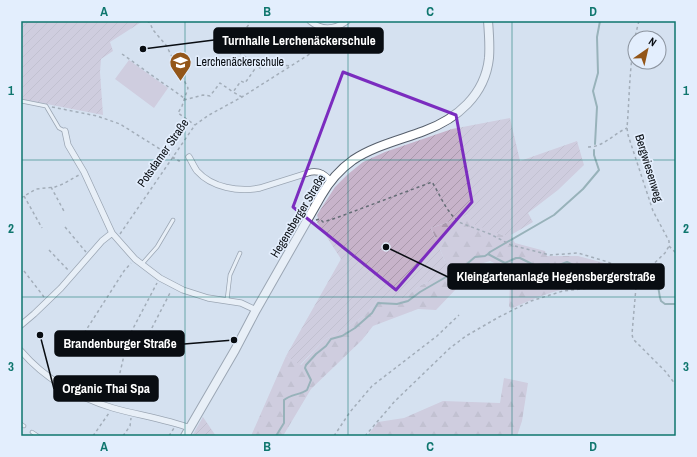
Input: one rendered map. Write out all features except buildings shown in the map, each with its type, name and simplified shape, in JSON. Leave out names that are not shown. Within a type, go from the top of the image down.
[{"type":"street","points":[[310,21],[319,27],[326,29],[338,27],[347,21]]},
{"type":"street","name":"Hegensberger Straße","points":[[185,436],[331,181],[346,166],[362,155],[440,125],[455,116],[468,104],[480,87],[487,69],[490,46],[488,21]]},
{"type":"street","points":[[65,131],[68,145],[84,172],[112,233],[135,259],[160,278],[174,286],[195,294],[242,303],[256,310]]},
{"type":"street","points":[[189,157],[196,170],[202,176],[232,189],[252,190],[311,172],[319,171],[331,181]]},
{"type":"street","points":[[21,325],[47,302],[112,233]]},
{"type":"street","points":[[21,351],[39,370],[56,383],[73,393],[113,408],[177,423],[190,428]]},
{"type":"lane","points":[[21,101],[46,106],[58,128],[65,131]]},
{"type":"lane","points":[[142,265],[157,247],[173,220]]},
{"type":"lane","points":[[227,301],[230,275],[240,253]]},
{"type":"lane","points":[[32,432],[38,436]]},
{"type":"path","points":[[147,21],[166,45],[188,88],[178,113],[194,125]]},
{"type":"path","points":[[247,21],[250,23],[232,47],[260,68],[270,63],[290,66]]},
{"type":"path","name":"Bergwiesenweg","points":[[639,21],[631,61],[628,128],[630,142],[646,191],[653,211],[669,241],[669,246]]},
{"type":"path","name":"Potsdamer Straße","points":[[123,230],[194,125],[242,97],[345,30]]},
{"type":"path","points":[[177,66],[182,63],[189,52]]},
{"type":"path","points":[[122,54],[184,99],[210,96],[220,83],[242,97]]},
{"type":"path","points":[[233,92],[241,81],[244,83],[257,66]]},
{"type":"path","points":[[46,106],[109,119],[120,124],[177,160]]},
{"type":"path","points":[[588,147],[599,146],[619,131],[628,128]]},
{"type":"path","points":[[21,198],[36,189],[69,182],[84,172]]},
{"type":"path","points":[[306,223],[320,219],[323,222],[387,200],[431,182],[447,208],[457,220],[507,244],[550,255],[578,253],[608,262],[620,268],[628,269],[641,276]]},
{"type":"path","points":[[51,187],[66,213]]},
{"type":"path","points":[[24,196],[42,228]]},
{"type":"path","points":[[65,227],[90,256]]},
{"type":"path","points":[[676,253],[669,246],[665,253],[641,276],[637,285],[632,334],[633,339],[665,371],[676,385]]},
{"type":"path","points":[[49,250],[73,275]]},
{"type":"path","points":[[81,338],[124,271],[135,259]]},
{"type":"path","points":[[24,271],[47,302]]},
{"type":"path","points":[[101,404],[119,377],[126,343],[160,278]]},
{"type":"path","points":[[365,436],[399,396],[450,348],[466,336],[499,317],[531,301],[563,291],[582,288],[629,288],[637,285]]},
{"type":"path","points":[[126,343],[140,351],[174,286]]},
{"type":"path","points":[[334,436],[346,416],[372,386],[437,336],[459,315]]},
{"type":"path","points":[[93,436],[113,408]]},
{"type":"path","points":[[123,436],[131,423],[132,413]]},
{"type":"highlighted area","points":[[343,72],[456,115],[472,202],[396,290],[293,207]]},
{"type":"green space","points":[[21,21],[143,21],[110,42],[113,51],[101,59],[100,72],[103,115],[21,99]]},
{"type":"green space","points":[[129,60],[168,88],[154,108],[115,79]]},
{"type":"green space","points":[[510,118],[520,161],[577,141],[584,165],[558,190],[528,213],[533,222],[511,235],[502,235],[473,224],[468,215],[431,228],[450,273],[421,285],[404,298],[383,298],[377,301],[365,315],[324,340],[300,365],[286,356],[341,259],[317,222],[317,215],[335,187],[363,162],[385,152],[452,129]]},
{"type":"green space","points":[[468,215],[502,235],[511,235],[515,243],[545,251],[547,256],[578,256],[608,264],[639,277],[632,287],[595,285],[573,287],[542,296],[511,309],[509,306],[510,284],[505,268],[490,261],[480,264],[436,310],[418,309],[373,326],[362,340],[311,389],[283,436],[251,436],[286,356],[301,365],[324,340],[365,315],[377,301],[383,298],[404,298],[421,285],[450,273],[431,228]]},
{"type":"green space","points":[[504,378],[528,383],[522,421],[517,436],[367,436],[378,422],[404,418],[443,401],[500,403]]},
{"type":"green space","points":[[203,417],[216,436],[192,436]]},
{"type":"waterway","points":[[595,144],[597,107],[593,91],[598,73],[597,37],[600,21]]},
{"type":"waterway","points":[[488,254],[554,215],[583,189],[599,170],[594,155],[594,150]]},
{"type":"waterway","points":[[276,436],[284,423],[284,400],[307,390],[311,380],[305,368],[306,365],[326,346],[331,339],[342,336],[355,328],[372,313],[378,303],[397,304],[408,301],[420,292],[446,277],[460,274],[468,263],[475,257],[485,256],[488,254],[505,263],[516,258],[520,258],[534,265],[548,264],[554,267],[567,262],[583,270],[599,268],[608,272],[625,275],[641,283],[655,280],[658,284],[661,301],[665,304],[676,304]]},
{"type":"place","name":"Turnhalle Lerchenäckerschule","points":[[143,49]]},
{"type":"place","name":"Lerchenäckerschule","points":[[181,82]]},
{"type":"place","name":"Kleingartenanlage Hegensbergerstraße","points":[[386,247]]},
{"type":"place","name":"Organic Thai Spa","points":[[40,335]]},
{"type":"place","name":"Brandenburger Straße","points":[[234,340]]}]
